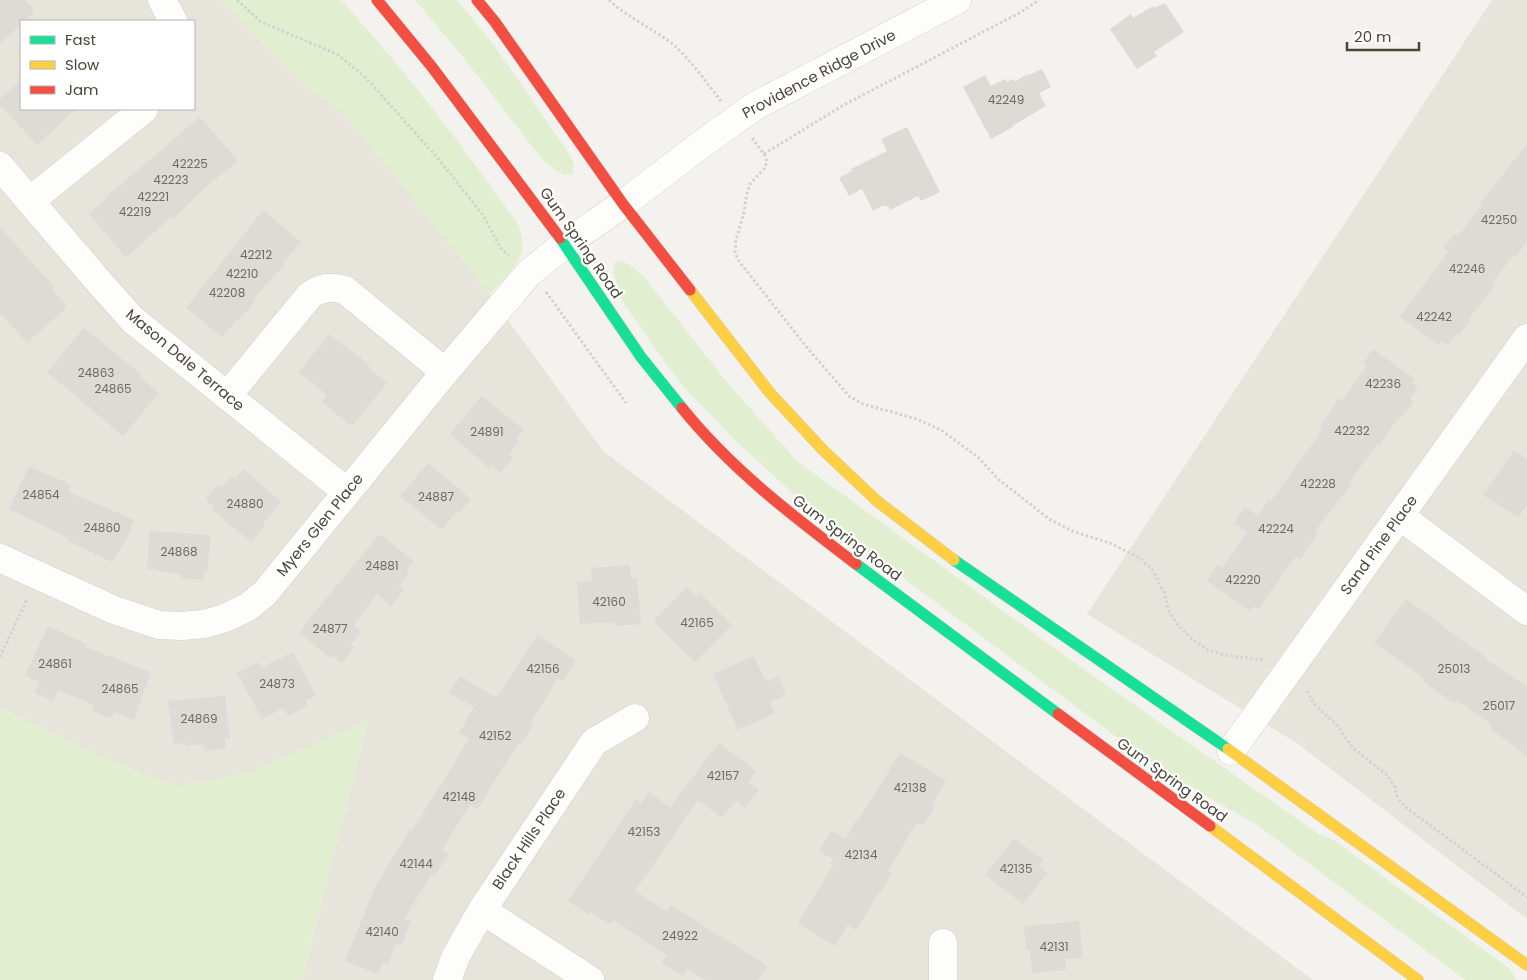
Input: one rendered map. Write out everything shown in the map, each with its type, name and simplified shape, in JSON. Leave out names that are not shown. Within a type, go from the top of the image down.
[{"type":"main road","name":"Gum Spring Road","points":[[377,0],[432,67],[565,244],[641,357],[686,412],[730,460],[786,510],[855,564],[1418,980]]},
{"type":"main road","points":[[477,0],[495,22],[623,204],[770,393],[823,450],[877,501],[942,550],[1231,751],[1527,965]]},
{"type":"street","points":[[162,0],[172,20]]},
{"type":"street","name":"Providence Ridge Drive","points":[[565,244],[623,204],[755,106],[957,0]]},
{"type":"street","points":[[30,201],[143,110]]},
{"type":"street","name":"Mason Dale Terrace","points":[[0,166],[133,320],[347,492]]},
{"type":"street","name":"Myers Glen Place","points":[[0,558],[114,610],[159,625],[182,626],[204,624],[225,618],[248,607],[265,593],[445,372],[530,273],[565,244]]},
{"type":"street","points":[[227,396],[310,296],[316,291],[326,288],[336,287],[345,290],[445,372]]},
{"type":"street","name":"Sand Pine Place","points":[[1231,751],[1527,338]]},
{"type":"street","points":[[1400,516],[1527,611]]},
{"type":"street","name":"Black Hills Place","points":[[447,980],[456,956],[482,910],[594,742],[635,718]]},
{"type":"street","points":[[482,910],[590,980]]},
{"type":"street","points":[[943,942],[943,980]]},
{"type":"path","points":[[237,0],[261,22],[338,54],[366,78],[436,156],[483,215],[500,247],[512,258]]},
{"type":"path","points":[[610,0],[636,21],[683,53],[727,108]]},
{"type":"path","points":[[764,154],[842,106],[1021,12],[1039,0]]},
{"type":"path","points":[[750,136],[764,154],[767,162],[764,169],[750,184],[747,193],[736,240],[735,252],[738,260],[809,350],[850,397],[863,404],[917,420],[941,430],[979,458],[998,479],[1049,519],[1072,531],[1110,543],[1138,557],[1154,573],[1165,594],[1169,612],[1178,625],[1193,640],[1208,650],[1225,655],[1264,660]]},
{"type":"path","points":[[544,289],[626,403]]},
{"type":"path","points":[[0,657],[30,594]]},
{"type":"path","points":[[1307,691],[1314,704],[1336,724],[1353,748],[1388,776],[1404,806],[1527,897]]},
{"type":"shaded area","points":[[0,0],[222,0],[259,40],[310,90],[343,112],[487,291],[603,451],[1313,980],[302,980],[368,721],[247,773],[178,786],[126,767],[0,708]]},
{"type":"shaded area","points":[[1492,0],[1527,0],[1527,919],[1298,744],[1087,614]]},
{"type":"green space","points":[[222,0],[341,0],[434,110],[519,226],[522,244],[521,254],[511,270],[489,295],[343,112],[310,90],[259,40]]},
{"type":"green space","points":[[415,0],[457,0],[493,44],[566,149],[573,163],[573,174],[565,175],[545,163],[463,57]]},
{"type":"green space","points":[[617,261],[629,264],[644,277],[730,386],[797,461],[1075,663],[1317,833],[1332,839],[1509,968],[1517,980],[1465,980],[1256,824],[1162,771],[807,506],[739,444],[688,392],[666,364],[622,301],[613,271]]},
{"type":"green space","points":[[0,708],[126,767],[178,786],[247,773],[368,720],[302,980],[0,980]]},
{"type":"building","points":[[0,0],[25,0],[35,11],[25,20],[20,20],[20,25],[0,44]]},
{"type":"building","points":[[1165,3],[1184,32],[1154,52],[1157,56],[1137,69],[1110,29],[1131,14],[1133,18],[1153,6],[1154,8]]},
{"type":"building","points":[[1042,69],[1051,87],[1039,93],[1046,106],[991,139],[963,87],[985,75],[991,86],[1005,79],[1007,82],[1013,79],[1015,81]]},
{"type":"building","points":[[20,81],[20,110],[75,110],[37,145],[0,105],[0,99]]},
{"type":"building","points":[[200,117],[238,161],[208,185],[173,219],[171,217],[126,258],[89,214],[106,197]]},
{"type":"building","points":[[907,127],[940,192],[921,201],[918,196],[890,210],[888,206],[885,207],[884,205],[873,211],[862,189],[849,196],[839,178],[852,171],[851,169],[887,151],[881,139]]},
{"type":"building","points":[[1527,144],[1527,241],[1516,256],[1514,254],[1492,284],[1495,286],[1469,319],[1471,320],[1459,336],[1457,334],[1448,345],[1442,341],[1439,345],[1400,317],[1448,252],[1443,248],[1454,234],[1458,236],[1482,205],[1480,203]]},
{"type":"building","points":[[263,210],[301,242],[283,263],[285,264],[254,298],[256,300],[222,337],[186,308]]},
{"type":"building","points":[[0,227],[54,287],[52,289],[67,307],[27,343],[0,313]]},
{"type":"building","points":[[84,328],[142,375],[140,377],[159,393],[123,436],[47,372]]},
{"type":"building","points":[[329,334],[370,365],[368,367],[387,383],[352,426],[321,402],[327,395],[299,372]]},
{"type":"building","points":[[1373,349],[1415,379],[1411,383],[1418,388],[1410,399],[1413,402],[1401,418],[1399,417],[1379,446],[1377,444],[1350,482],[1352,483],[1314,532],[1318,534],[1300,560],[1296,557],[1293,560],[1258,610],[1253,606],[1250,611],[1207,581],[1218,564],[1222,568],[1247,532],[1234,523],[1245,507],[1258,516],[1269,500],[1271,501],[1319,435],[1322,429],[1320,427],[1339,399],[1342,401],[1367,366],[1363,363]]},
{"type":"building","points":[[482,396],[524,430],[516,439],[519,442],[509,454],[513,458],[500,473],[491,465],[489,468],[450,434]]},
{"type":"building","points":[[1514,450],[1527,459],[1527,504],[1518,517],[1483,495]]},
{"type":"building","points":[[428,463],[471,499],[459,513],[457,511],[442,530],[400,496]]},
{"type":"building","points":[[29,466],[71,485],[69,492],[134,520],[127,538],[112,562],[68,541],[69,538],[9,509]]},
{"type":"building","points":[[243,469],[281,501],[251,542],[212,510],[215,507],[205,499],[218,484],[221,487],[233,476],[235,478]]},
{"type":"building","points":[[150,531],[211,535],[207,572],[204,572],[203,580],[181,578],[181,574],[147,569]]},
{"type":"building","points":[[380,534],[413,561],[407,570],[409,572],[399,586],[404,590],[391,606],[377,594],[354,625],[361,632],[351,644],[355,647],[341,664],[333,656],[330,658],[300,633],[314,613]]},
{"type":"building","points":[[630,565],[631,578],[637,578],[641,624],[614,626],[614,622],[580,624],[577,582],[592,581],[591,568]]},
{"type":"building","points":[[687,587],[697,597],[700,593],[732,625],[695,662],[653,621]]},
{"type":"building","points":[[1406,599],[1527,687],[1527,756],[1489,728],[1492,725],[1456,700],[1454,703],[1422,681],[1424,678],[1374,643]]},
{"type":"building","points":[[48,626],[86,644],[85,647],[151,672],[134,720],[114,712],[111,718],[92,711],[94,705],[58,690],[53,701],[35,693],[39,682],[25,675]]},
{"type":"building","points":[[537,635],[576,660],[563,681],[558,678],[531,722],[534,724],[521,744],[519,742],[477,810],[470,805],[442,850],[449,854],[435,876],[432,874],[404,919],[411,921],[402,944],[397,942],[388,964],[383,962],[378,974],[345,961],[376,885],[469,739],[459,733],[474,707],[449,693],[460,676],[497,698]]},
{"type":"building","points":[[293,652],[316,696],[306,700],[307,706],[288,716],[283,708],[262,719],[237,673],[258,662],[261,668]]},
{"type":"building","points":[[754,656],[766,682],[778,676],[786,695],[770,702],[775,713],[738,730],[713,674]]},
{"type":"building","points":[[225,696],[230,738],[225,738],[226,748],[205,751],[204,744],[185,746],[185,743],[174,744],[168,701]]},
{"type":"building","points":[[719,743],[756,771],[748,782],[759,790],[745,808],[736,801],[722,818],[698,800],[635,891],[667,912],[671,905],[767,966],[758,980],[705,980],[688,969],[683,976],[661,963],[667,955],[613,920],[610,924],[591,912],[589,915],[568,901],[636,799],[641,803],[649,792],[670,807]]},
{"type":"building","points":[[900,753],[946,781],[932,804],[935,806],[923,825],[917,822],[888,871],[892,873],[856,930],[847,925],[835,946],[798,924],[833,865],[830,863],[833,859],[819,851],[832,831],[845,839]]},
{"type":"building","points":[[1014,838],[1043,860],[1039,866],[1047,873],[1023,904],[985,875]]},
{"type":"building","points":[[1079,921],[1083,958],[1065,959],[1066,970],[1032,973],[1030,950],[1026,950],[1024,926]]},
{"type":"traffic: fast","points":[[560,238],[641,357],[682,408]]},
{"type":"traffic: fast","points":[[954,560],[1228,749]]},
{"type":"traffic: fast","points":[[856,564],[1058,714]]},
{"type":"traffic: slow","points":[[690,290],[770,393],[823,450],[877,501],[954,560]]},
{"type":"traffic: slow","points":[[1228,749],[1527,965]]},
{"type":"traffic: slow","points":[[1210,826],[1418,980]]},
{"type":"traffic: jam","points":[[377,0],[432,67],[560,238]]},
{"type":"traffic: jam","points":[[477,0],[495,22],[623,204],[690,290]]},
{"type":"traffic: jam","points":[[682,408],[721,452],[742,472],[856,564]]},
{"type":"traffic: jam","points":[[1058,714],[1210,826]]}]
